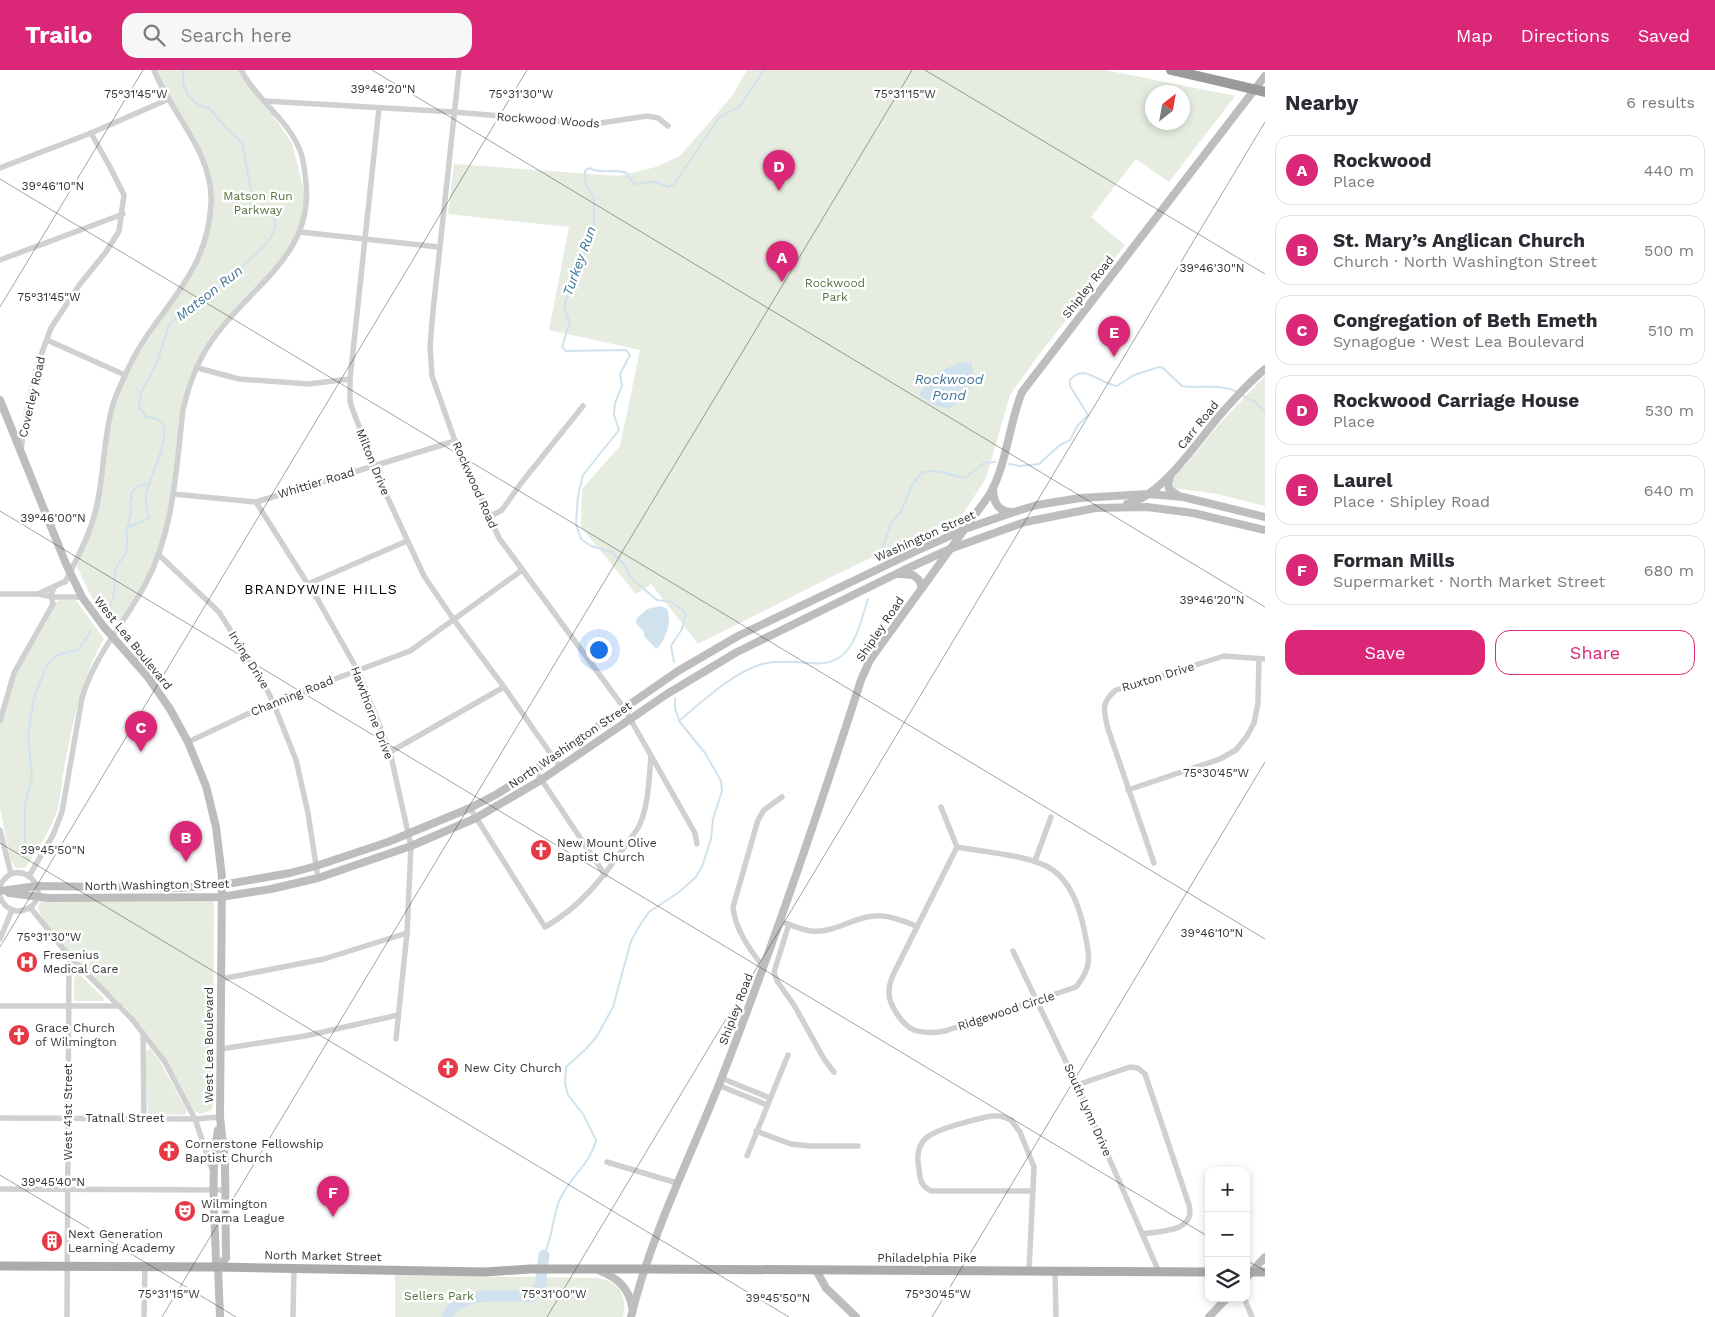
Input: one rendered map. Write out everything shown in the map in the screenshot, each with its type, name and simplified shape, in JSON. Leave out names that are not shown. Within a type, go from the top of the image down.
[{"type":"highway","points":[[1171,70],[1265,92]]},
{"type":"main road","name":"Shipley Road","points":[[631,1317],[645,1269],[677,1183],[720,1082],[764,968],[785,923],[865,670],[880,645],[993,488],[1022,392],[1265,76]]},
{"type":"main road","name":"Carr Road","points":[[1152,495],[1157,486],[1184,459],[1219,416],[1265,369]]},
{"type":"main road","name":"West Lea Boulevard","points":[[0,400],[20,452],[82,597],[112,638],[158,691],[170,709],[188,742],[201,773],[210,803],[217,836],[222,883],[220,1117],[225,1163],[226,1258],[218,1267],[216,1262],[214,1190],[216,1143],[220,1117]]},
{"type":"main road","points":[[1170,474],[1169,489],[1182,497]]},
{"type":"main road","points":[[993,488],[993,496],[997,506],[1003,511],[1014,512]]},
{"type":"main road","points":[[1095,508],[1128,504],[1152,495],[1161,504],[1173,510]]},
{"type":"main road","name":"Washington Street","points":[[624,708],[678,671],[731,640],[868,573],[965,529],[1014,512],[1052,502],[1080,498],[1152,495],[1182,497],[1265,516]]},
{"type":"main road","name":"Washington Street","points":[[950,549],[1025,522],[1095,508],[1173,510],[1265,530]]},
{"type":"main road","name":"North Washington Street","points":[[0,892],[37,897],[221,898],[318,878],[411,846],[476,818],[542,780],[683,684],[737,652],[874,584],[950,549]]},
{"type":"main road","points":[[888,578],[904,573],[910,574],[919,580],[922,588]]},
{"type":"main road","name":"North Washington Street","points":[[0,892],[37,886],[182,888],[290,873],[316,866],[407,834],[470,808],[497,794],[535,770],[624,708]]},
{"type":"main road","points":[[1250,1272],[1265,1258]]},
{"type":"main road","name":"North Market Street","points":[[0,1266],[218,1267],[485,1272],[530,1269],[645,1269]]},
{"type":"main road","points":[[218,1267],[220,1317]]},
{"type":"main road","name":"Philadelphia Pike","points":[[645,1269],[1205,1272]]},
{"type":"main road","points":[[597,1270],[613,1277],[624,1286],[632,1301],[633,1308]]},
{"type":"main road","points":[[816,1270],[826,1288],[856,1317]]},
{"type":"main road","points":[[1250,1274],[1265,1272]]},
{"type":"main road","points":[[1209,1317],[1223,1302]]},
{"type":"street","points":[[38,594],[65,582],[71,574],[96,510],[112,408],[125,375],[145,338],[180,291],[194,268],[200,256],[210,219],[210,192],[206,169],[194,142],[154,70]]},
{"type":"street","points":[[29,876],[53,835],[62,812],[84,691],[90,675],[145,584],[166,530],[173,494],[185,399],[198,368],[220,330],[280,264],[300,232],[307,193],[301,154],[291,132],[250,84],[241,70]]},
{"type":"street","name":"Rockwood Road","points":[[459,70],[439,247],[430,357],[432,376],[455,441],[499,538],[624,708],[695,833],[697,844]]},
{"type":"street","points":[[0,168],[91,133],[169,99]]},
{"type":"street","name":"Rockwood Woods","points":[[265,101],[454,112],[594,124],[647,116],[658,118],[668,126]]},
{"type":"street","name":"Milton Drive","points":[[379,108],[350,379],[350,402],[407,541],[431,589],[560,768]]},
{"type":"street","name":"Coverley Road","points":[[20,452],[37,366],[51,328],[80,284],[106,252],[119,231],[123,214],[124,195],[91,133]]},
{"type":"street","points":[[0,260],[123,214]]},
{"type":"street","points":[[300,232],[439,247]]},
{"type":"street","points":[[47,340],[125,375]]},
{"type":"street","points":[[198,368],[239,379],[308,384],[350,379]]},
{"type":"street","points":[[489,517],[502,510],[583,406]]},
{"type":"street","name":"Whittier Road","points":[[173,494],[256,502],[455,441]]},
{"type":"street","name":"Hawthorne Drive","points":[[256,502],[308,584],[358,671],[390,752],[411,846],[407,933],[396,1038]]},
{"type":"street","points":[[308,584],[407,541]]},
{"type":"street","name":"Irving Drive","points":[[158,554],[218,612],[263,682],[273,702],[296,760],[308,813],[318,878]]},
{"type":"street","name":"Channing Road","points":[[188,742],[273,702],[410,651],[521,570]]},
{"type":"street","points":[[0,722],[7,695],[21,658],[53,604],[52,594],[55,586]]},
{"type":"street","points":[[0,594],[82,597]]},
{"type":"street","name":"Ruxton Drive","points":[[1154,863],[1128,790],[1103,709],[1107,697],[1116,690],[1224,656],[1262,659]]},
{"type":"street","points":[[1128,790],[1220,759],[1236,750],[1254,723],[1262,659]]},
{"type":"street","points":[[390,752],[504,688]]},
{"type":"street","points":[[0,695],[7,695]]},
{"type":"street","points":[[470,808],[545,927],[578,904],[605,875],[640,824],[645,806],[651,756]]},
{"type":"street","points":[[535,770],[605,875]]},
{"type":"street","points":[[764,968],[752,952],[734,918],[733,908],[758,820],[764,810],[782,797]]},
{"type":"street","points":[[941,808],[957,847]]},
{"type":"street","points":[[1035,861],[1050,817]]},
{"type":"street","points":[[0,830],[11,874]]},
{"type":"street","name":"Ridgewood Circle","points":[[957,847],[1035,861],[1054,871],[1073,895],[1083,923],[1090,956],[1088,967],[1076,987],[938,1032],[914,1030],[894,1010],[889,991],[892,975],[957,847]]},
{"type":"street","points":[[0,886],[4,878],[20,872],[29,876],[37,886],[37,897],[30,907],[22,911],[12,910],[0,898]]},
{"type":"street","points":[[30,907],[69,956],[120,1006],[165,1062],[195,1119],[215,1179]]},
{"type":"street","points":[[0,939],[12,910]]},
{"type":"street","points":[[834,1072],[824,1059],[794,1005],[777,981],[774,972],[785,923],[812,931],[832,928],[861,918],[881,915],[896,918],[916,926]]},
{"type":"street","points":[[221,978],[324,959],[407,933]]},
{"type":"street","name":"South Lynn Drive","points":[[1012,952],[1077,1085],[1158,1272]]},
{"type":"street","name":"West 41st Street","points":[[67,1317],[69,956]]},
{"type":"street","points":[[0,1006],[120,1006]]},
{"type":"street","points":[[221,1048],[305,1036],[398,1015]]},
{"type":"street","points":[[143,1033],[144,1119]]},
{"type":"street","points":[[747,1156],[788,1054]]},
{"type":"street","points":[[1077,1085],[1130,1067],[1138,1068],[1145,1074],[1191,1216],[1187,1223],[1179,1227],[1142,1234]]},
{"type":"street","points":[[720,1082],[770,1098]]},
{"type":"street","points":[[720,1082],[767,1105]]},
{"type":"street","points":[[1029,1271],[1033,1191],[1034,1167],[1020,1132],[1011,1120],[1001,1116],[991,1116],[932,1134],[924,1140],[918,1152],[920,1182],[931,1191],[1033,1191]]},
{"type":"street","name":"Tatnall Street","points":[[0,1118],[195,1119],[220,1117]]},
{"type":"street","points":[[756,1131],[791,1144],[858,1146]]},
{"type":"street","points":[[607,1162],[677,1183]]},
{"type":"street","points":[[0,1189],[226,1190]]},
{"type":"street","points":[[144,1317],[145,1267]]},
{"type":"street","points":[[293,1317],[294,1268]]},
{"type":"street","points":[[1055,1271],[1056,1317]]},
{"type":"street","points":[[1246,1302],[1252,1317]]},
{"type":"green space","name":"Matson Run Parkway","points":[[154,70],[242,70],[292,143],[306,199],[300,232],[280,264],[232,316],[202,358],[183,410],[169,515],[151,572],[121,624],[106,615],[99,608],[77,567],[96,510],[112,408],[125,375],[195,268],[205,240],[210,191],[206,169]]},
{"type":"green space","name":"Rockwood Park","points":[[747,70],[1105,70],[1180,85],[1145,85],[1145,130],[1190,130],[1190,87],[1235,96],[1169,182],[1136,159],[1091,217],[1125,245],[1038,356],[1010,395],[986,478],[963,514],[831,577],[698,644],[651,584],[636,594],[581,527],[582,489],[620,446],[640,350],[549,330],[569,227],[448,214],[454,164],[619,176],[656,167],[680,156],[732,96]]},
{"type":"green space","points":[[1265,376],[1265,506],[1217,494],[1173,488],[1171,484],[1174,476],[1191,459],[1219,424]]},
{"type":"green space","points":[[60,600],[76,600],[104,639],[89,671],[78,705],[63,774],[59,804],[52,824],[25,868],[16,868],[10,859],[0,807],[0,721],[13,678],[53,604]]},
{"type":"green space","points":[[41,900],[214,900],[213,1107],[210,1111],[200,1114],[194,1111],[180,1083],[146,1032],[126,1008],[100,985],[56,939],[38,908]]},
{"type":"green space","points":[[79,974],[104,998],[103,1001],[74,1001],[74,978]]},
{"type":"green space","points":[[150,1048],[162,1065],[186,1109],[187,1112],[184,1115],[148,1114],[145,1053]]},
{"type":"green space","name":"Sellers Park","points":[[395,1275],[598,1278],[611,1283],[620,1291],[624,1303],[623,1317],[395,1317]]},
{"type":"water","name":"Rockwood Pond","points":[[971,361],[972,377],[969,390],[955,405],[948,409],[934,405],[919,395],[928,381],[934,376],[955,365]]},
{"type":"water","points":[[661,606],[667,609],[669,621],[663,640],[656,649],[644,636],[644,632],[636,623],[637,618],[647,609]]},
{"type":"waterway","name":"Matson Run","points":[[106,611],[114,595],[116,569],[127,549],[127,528],[149,518],[146,494],[159,457],[164,428],[161,422],[154,418],[146,417],[139,406],[141,392],[157,363],[169,325],[189,306],[217,289],[237,272],[265,245],[275,228],[275,219],[268,213],[256,212],[250,203],[251,191],[242,142],[226,128],[209,108],[199,105],[191,99],[183,83],[183,70]]},
{"type":"waterway","name":"Turkey Run","points":[[674,662],[671,646],[682,629],[686,613],[672,602],[657,600],[632,579],[625,565],[612,552],[591,546],[581,539],[576,524],[578,496],[583,475],[619,430],[614,415],[615,403],[622,386],[620,374],[630,355],[626,350],[566,351],[562,347],[570,322],[564,304],[570,293],[594,225],[594,198],[586,185],[585,171],[589,168],[599,171],[627,173],[635,184],[655,182],[668,187],[674,184],[719,118],[740,106],[764,70]]},
{"type":"waterway","points":[[1009,464],[1020,466],[1039,464],[1060,445],[1070,440],[1078,425],[1088,415],[1070,386],[1070,380],[1075,375],[1081,373],[1117,386],[1134,375],[1159,367],[1163,368],[1182,386],[1217,387],[1237,392]]},
{"type":"waterway","points":[[1241,395],[1255,402],[1265,412]]},
{"type":"waterway","points":[[878,560],[891,523],[902,510],[913,483],[923,472],[937,471],[965,478],[984,463],[995,462]]},
{"type":"waterway","name":"Matson Run","points":[[128,527],[132,499],[131,493],[137,486],[150,484]]},
{"type":"waterway","points":[[544,1255],[560,1199],[590,1156],[596,1140],[583,1114],[568,1095],[565,1084],[566,1067],[597,1036],[613,1007],[631,941],[640,925],[649,912],[679,892],[695,878],[702,867],[711,839],[713,819],[722,791],[721,781],[705,753],[679,721],[718,688],[751,668],[774,662],[825,663],[836,659],[845,653],[857,634],[868,599]]},
{"type":"waterway","name":"Matson Run","points":[[26,855],[25,805],[32,778],[28,735],[34,698],[46,667],[57,655],[78,650],[91,631]]},
{"type":"waterway","name":"Turkey Run","points":[[675,698],[675,708],[679,720]]},
{"type":"waterway","points":[[447,1317],[453,1308],[473,1298],[485,1296],[532,1297],[541,1285],[544,1255]]},
{"type":"place","name":"Rockwood Carriage House","points":[[779,191]]},
{"type":"place","name":"Rockwood","points":[[782,282]]},
{"type":"place","name":"Laurel","points":[[1114,357]]},
{"type":"place","name":"Congregation of Beth Emeth","points":[[141,752]]},
{"type":"place","name":"New Mount Olive Baptist Church","points":[[541,850]]},
{"type":"place","name":"St. Mary’s Anglican Church","points":[[186,862]]},
{"type":"place","name":"Fresenius Medical Care","points":[[27,962]]},
{"type":"place","name":"Grace Church of Wilmington","points":[[19,1035]]},
{"type":"place","name":"New City Church","points":[[448,1068]]},
{"type":"place","name":"Cornerstone Fellowship Baptist Church","points":[[169,1151]]},
{"type":"place","name":"Wilmington Drama League","points":[[185,1211]]},
{"type":"place","name":"Forman Mills","points":[[333,1217]]},
{"type":"place","name":"Next Generation Learning Academy","points":[[52,1241]]},
{"type":"district","name":"BRANDYWINE HILLS","points":[[321,589]]}]
